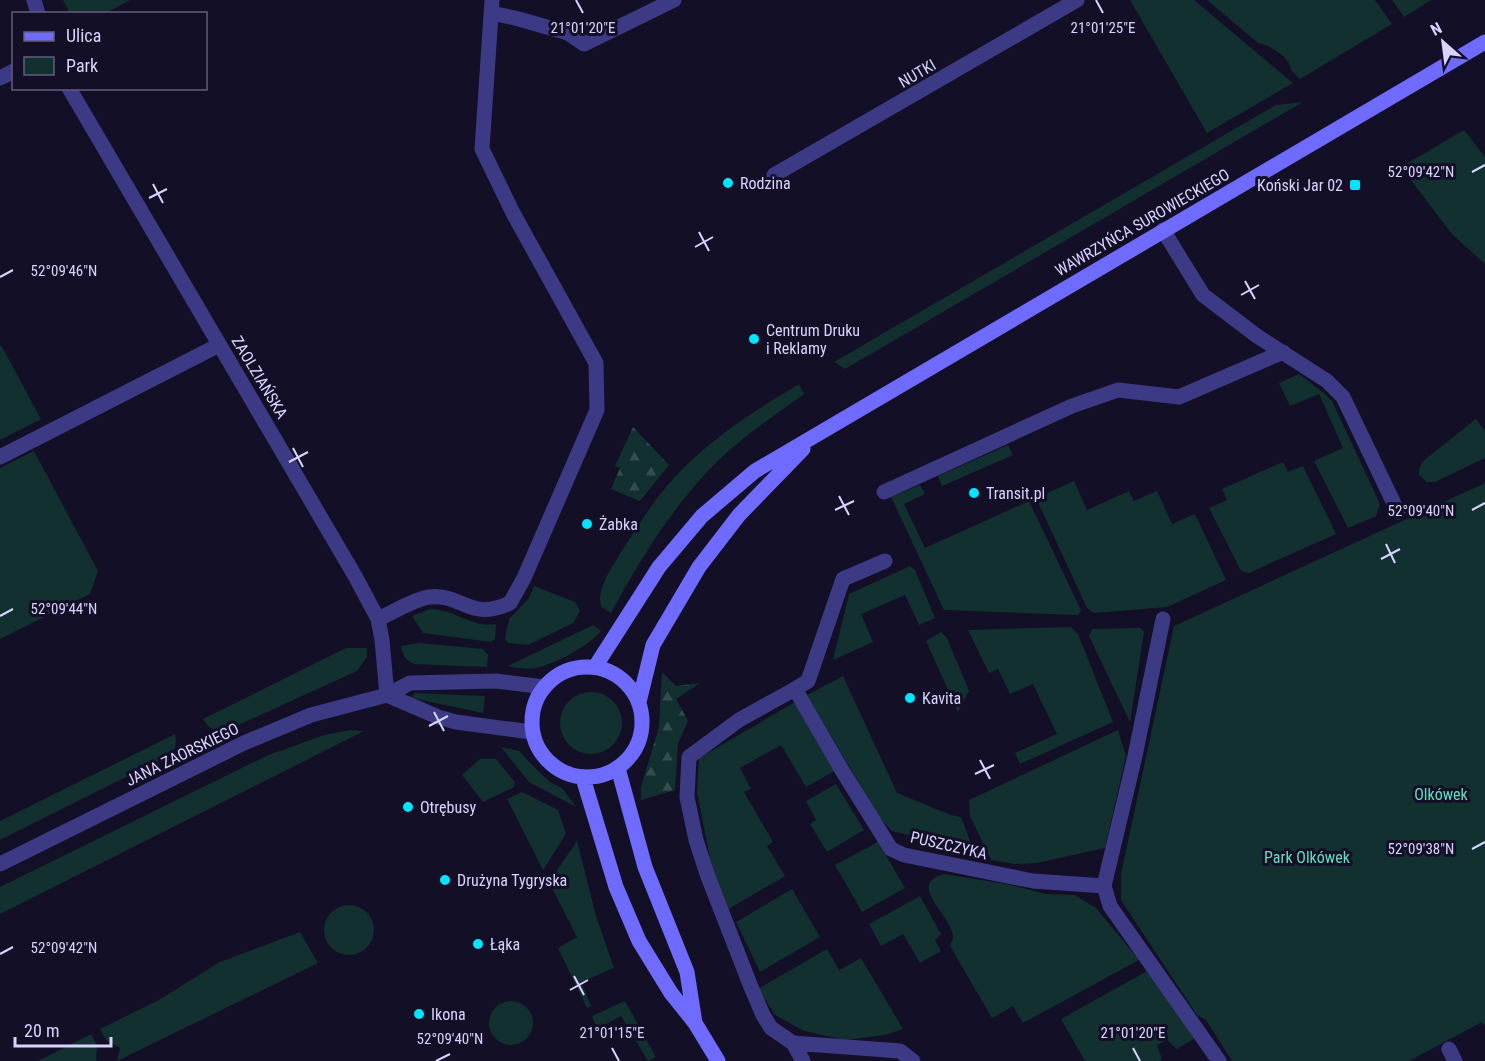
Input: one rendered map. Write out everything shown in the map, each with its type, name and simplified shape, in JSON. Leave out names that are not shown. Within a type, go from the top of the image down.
[{"type":"street","points":[[378,619],[430,597],[444,598],[485,611],[510,603],[524,578],[597,410],[596,363],[518,221],[482,149],[491,7],[515,18],[568,33],[584,44],[674,0]]},
{"type":"street","name":"NUTKI","points":[[774,175],[1077,0]]},
{"type":"street","name":"WAWRZYŃCA SUROWIECKIEGO","points":[[595,667],[659,567],[702,516],[755,471],[1485,42]]},
{"type":"street","name":"ZAOLZIAŃSKA","points":[[70,90],[356,576],[378,619],[387,695]]},
{"type":"street","points":[[1163,230],[1203,295],[1327,381],[1343,397],[1398,512]]},
{"type":"street","points":[[0,457],[219,345]]},
{"type":"street","points":[[884,492],[1072,406],[1118,390],[1179,397],[1283,352]]},
{"type":"street","name":"WAWRZYŃCA SUROWIECKIEGO","points":[[639,702],[653,645],[699,567],[739,515],[817,434]]},
{"type":"street","points":[[803,1061],[793,1044],[771,1028],[755,996],[707,874],[696,840],[687,797],[689,757],[739,720],[808,681],[843,579],[885,561]]},
{"type":"street","points":[[1163,620],[1135,756],[1104,886],[1110,906],[1219,1061]]},
{"type":"street","points":[[576,667],[595,667],[621,678],[639,702],[642,726],[635,749],[618,768],[602,776],[583,778],[550,764],[531,732],[533,708],[544,687],[558,674],[576,667]]},
{"type":"street","name":"JANA ZAORSKIEGO","points":[[0,864],[244,743],[311,715],[387,695],[410,683],[496,681],[544,687]]},
{"type":"street","name":"PUSZCZYKA","points":[[795,689],[891,849],[904,855],[1033,881],[1104,886]]},
{"type":"street","points":[[387,695],[438,717],[456,722],[531,732]]},
{"type":"street","points":[[618,768],[645,867],[687,972],[695,1023]]},
{"type":"street","points":[[583,778],[616,887],[639,941],[671,993],[695,1023],[718,1061]]},
{"type":"street","points":[[793,1044],[900,1051],[913,1061]]},
{"type":"green space","points":[[63,0],[130,0],[108,12],[69,12]]},
{"type":"green space","points":[[1130,0],[1194,0],[1293,83],[1207,133]]},
{"type":"green space","points":[[1207,0],[1375,0],[1392,24],[1300,79],[1291,70],[1283,56],[1268,46],[1258,43]]},
{"type":"green space","points":[[1392,0],[1431,0],[1404,17]]},
{"type":"green space","points":[[1303,102],[845,369],[834,362],[1276,105]]},
{"type":"green space","points":[[1464,130],[1485,157],[1485,264],[1451,233],[1401,167]]},
{"type":"green space","points":[[0,346],[41,419],[0,440]]},
{"type":"green space","points":[[1299,374],[1332,401],[1380,504],[1376,516],[1348,528],[1314,461],[1343,448],[1319,394],[1290,406],[1279,383]]},
{"type":"green space","points":[[799,384],[804,394],[723,456],[686,497],[638,565],[611,613],[601,607],[601,592],[610,570],[647,512],[667,486],[718,438],[749,415]]},
{"type":"green space","points":[[1476,419],[1485,431],[1485,458],[1435,482],[1427,482],[1419,475],[1423,461]]},
{"type":"green space","points":[[633,427],[669,465],[640,501],[611,489],[620,468],[615,466]]},
{"type":"green space","points":[[1008,445],[1013,455],[942,486],[938,476]]},
{"type":"green space","points":[[34,451],[98,571],[90,594],[0,639],[0,468]]},
{"type":"green space","points":[[1283,462],[1288,472],[1303,466],[1336,534],[1249,573],[1241,571],[1209,508],[1227,500],[1222,489]]},
{"type":"green space","points":[[1074,481],[1087,510],[1129,491],[1134,501],[1157,491],[1172,524],[1195,514],[1226,580],[1167,607],[1094,613],[1087,608],[1036,498]]},
{"type":"green space","name":"Park Olkówek","points":[[1485,483],[1485,1026],[1482,1022],[1409,1061],[1232,1061],[1206,1020],[1197,1015],[1121,900],[1121,874],[1174,626]]},
{"type":"green space","points":[[920,485],[925,494],[904,504],[925,548],[1029,501],[1081,610],[1078,615],[944,610],[891,497]]},
{"type":"green space","points":[[910,566],[915,570],[935,618],[919,625],[905,595],[861,614],[873,642],[833,660],[849,594]]},
{"type":"green space","points":[[534,586],[575,602],[580,611],[573,623],[528,645],[509,643],[505,639],[509,619],[529,598]]},
{"type":"green space","points":[[430,609],[487,625],[496,624],[495,639],[491,642],[423,633],[412,616]]},
{"type":"green space","points":[[593,625],[601,631],[596,637],[562,658],[533,669],[508,666]]},
{"type":"green space","points":[[1071,627],[1078,634],[1113,722],[1020,764],[1015,753],[1057,734],[1033,684],[1010,694],[998,669],[989,673],[968,630]]},
{"type":"green space","points":[[1140,628],[1144,632],[1130,722],[1089,636],[1092,629]]},
{"type":"green space","points":[[941,632],[947,638],[969,691],[958,712],[926,641]]},
{"type":"green space","points":[[420,643],[483,649],[488,655],[487,667],[414,664],[405,657],[401,646]]},
{"type":"green space","points":[[346,648],[367,648],[367,657],[357,671],[221,733],[209,727],[203,719]]},
{"type":"green space","points":[[662,672],[676,686],[700,683],[676,699],[688,721],[678,743],[675,790],[641,800],[641,787],[659,727]]},
{"type":"green space","points":[[843,676],[897,793],[961,817],[974,852],[892,831],[879,817],[807,695]]},
{"type":"green space","points":[[591,692],[603,694],[613,701],[620,711],[622,723],[620,735],[613,745],[603,752],[591,754],[579,752],[569,745],[562,735],[560,723],[562,711],[569,701],[579,694]]},
{"type":"green space","points":[[414,693],[485,696],[483,713],[412,698]]},
{"type":"green space","points":[[797,701],[836,770],[806,787],[781,745],[740,768],[751,789],[744,792],[773,842],[767,846],[785,876],[727,910],[713,873],[697,792],[699,758]]},
{"type":"green space","points":[[351,730],[364,731],[0,914],[0,887],[266,756],[324,735]]},
{"type":"green space","points":[[1118,730],[1126,756],[1105,848],[1037,863],[1015,864],[991,860],[970,816],[969,800]]},
{"type":"green space","points":[[175,734],[176,745],[170,755],[0,840],[0,821]]},
{"type":"green space","points":[[501,747],[519,751],[550,782],[562,788],[576,807],[529,782]]},
{"type":"green space","points":[[480,759],[496,759],[515,782],[514,787],[483,802],[462,775]]},
{"type":"green space","points":[[836,784],[864,830],[827,852],[810,824],[816,820],[806,801]]},
{"type":"green space","points":[[522,792],[558,810],[566,834],[543,870],[507,799]]},
{"type":"green space","points":[[577,841],[596,916],[614,968],[581,982],[591,1006],[587,1008],[558,948],[577,937],[549,882]]},
{"type":"green space","points":[[878,842],[905,888],[862,912],[835,865]]},
{"type":"green space","points":[[944,874],[1006,884],[1046,894],[1075,895],[1096,908],[1139,960],[1023,1023],[1013,1006],[992,1018],[950,946],[953,937],[951,929],[930,893],[929,885],[933,879]]},
{"type":"green space","points":[[792,889],[820,937],[760,972],[736,922]]},
{"type":"green space","points":[[920,896],[941,934],[935,940],[941,951],[920,963],[903,934],[881,946],[869,924]]},
{"type":"green space","points":[[349,905],[367,912],[374,930],[367,948],[349,955],[331,948],[324,930],[331,912]]},
{"type":"green space","points":[[300,932],[318,963],[117,1061],[120,1048],[107,1041],[100,1029],[157,1001],[220,962]]},
{"type":"green space","points":[[827,949],[839,970],[861,958],[903,1029],[885,1035],[845,1040],[804,1031],[775,1015],[758,989]]},
{"type":"green space","points":[[1147,971],[1197,1037],[1177,1049],[1167,1040],[1157,1045],[1162,1059],[1159,1061],[1085,1061],[1061,1019]]},
{"type":"green space","points":[[511,1001],[520,1002],[527,1007],[532,1014],[532,1032],[527,1039],[520,1044],[511,1045],[502,1044],[495,1039],[490,1032],[489,1023],[490,1014],[495,1007],[502,1002]]},
{"type":"green space","points":[[625,1001],[656,1057],[648,1061],[621,1016],[597,1029],[592,1016]]},
{"type":"green space","points":[[91,1034],[97,1045],[96,1060],[98,1061],[38,1061]]},
{"type":"place","name":"Rodzina","points":[[728,183]]},
{"type":"place","name":"Koński Jar 02","points":[[1355,185]]},
{"type":"place","name":"Centrum Druku i Reklamy","points":[[754,339]]},
{"type":"place","name":"Transit.pl","points":[[974,493]]},
{"type":"place","name":"Żabka","points":[[587,524]]},
{"type":"place","name":"Kavita","points":[[910,698]]},
{"type":"place","name":"Otrębusy","points":[[408,807]]},
{"type":"place","name":"Drużyna Tygryska","points":[[445,880]]},
{"type":"place","name":"Łąka","points":[[478,944]]},
{"type":"place","name":"Ikona","points":[[419,1014]]},
{"type":"park label","name":"Olkówek","points":[[1441,794]]}]
